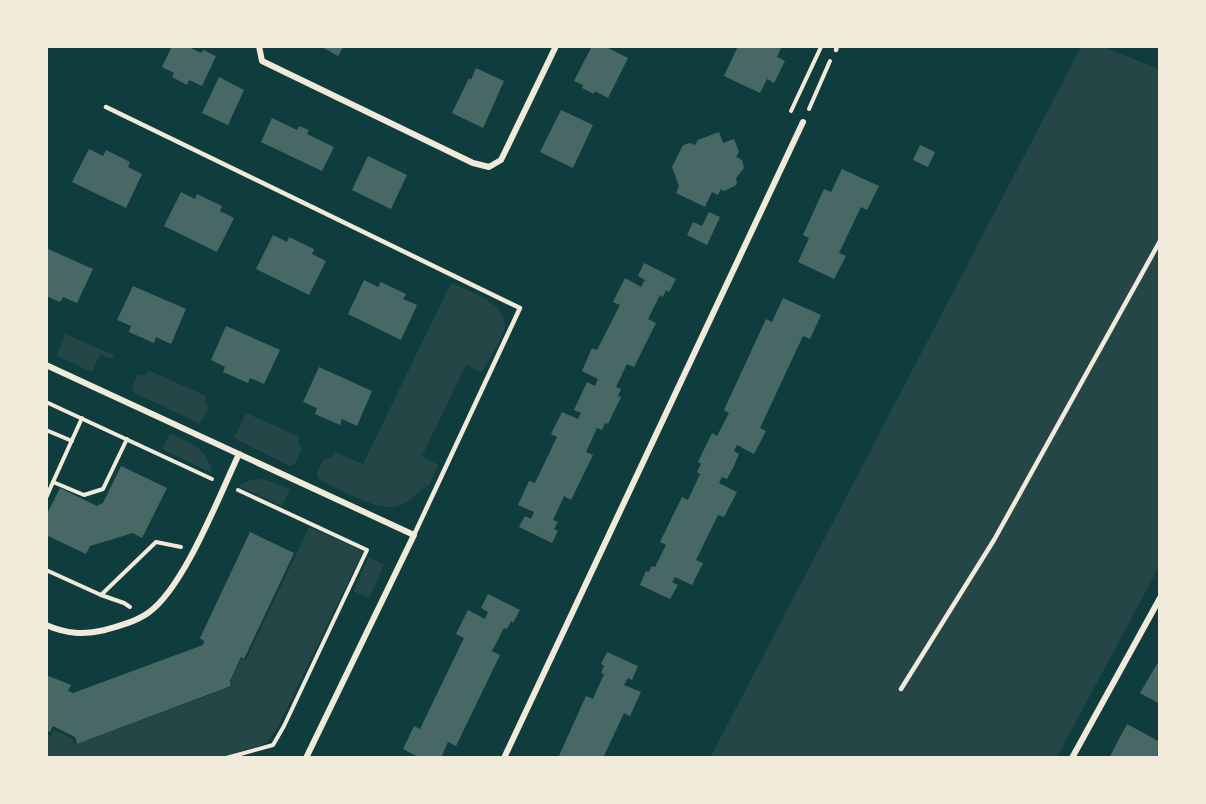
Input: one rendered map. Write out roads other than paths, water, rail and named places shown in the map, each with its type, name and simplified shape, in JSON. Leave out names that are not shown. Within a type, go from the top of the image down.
[{"type":"street","points":[[260,46],[262,61],[473,163],[489,167],[501,160],[556,46]]},
{"type":"street","points":[[504,758],[803,122]]},
{"type":"street","points":[[46,365],[414,535],[306,758]]},
{"type":"street","points":[[46,625],[74,634],[92,633],[129,623],[148,613],[168,594],[194,550],[239,454]]},
{"type":"street","points":[[1072,758],[1160,598]]},
{"type":"lane","points":[[106,107],[520,308],[414,535]]},
{"type":"lane","points":[[901,688],[994,540],[1160,241]]}]
